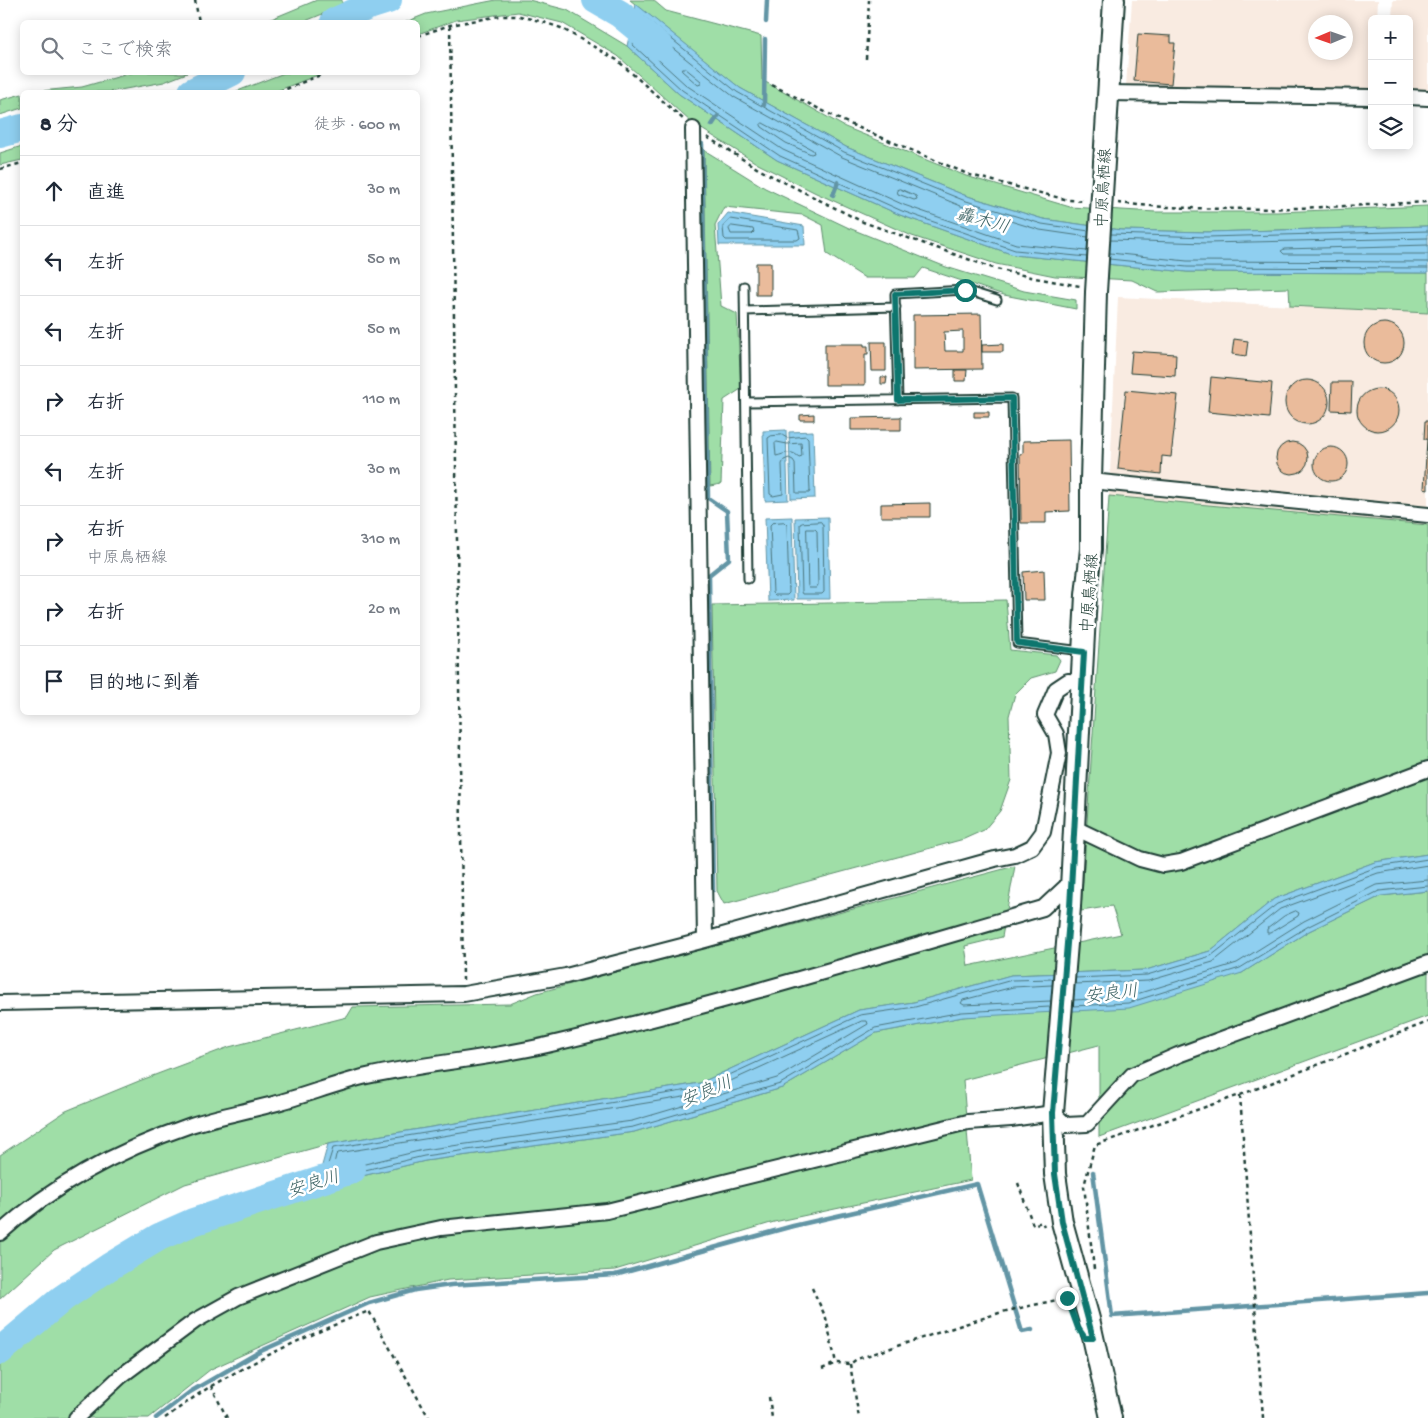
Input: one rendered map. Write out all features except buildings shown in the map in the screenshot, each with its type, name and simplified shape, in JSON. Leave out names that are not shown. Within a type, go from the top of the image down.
[{"type":"main road","name":"中原鳥栖線","points":[[1111,1418],[1089,1320],[1062,1222],[1055,1174],[1054,1104],[1072,881],[1086,595],[1091,549],[1091,481],[1097,288],[1114,0]]},
{"type":"street","points":[[1108,93],[1368,97]]},
{"type":"street","points":[[1413,97],[1428,98]]},
{"type":"street","points":[[693,129],[705,940]]},
{"type":"street","points":[[1091,481],[1428,515]]},
{"type":"street","points":[[0,1003],[464,994],[566,976],[1015,855],[1032,847],[1042,832],[1059,753],[1056,734],[1045,715],[1056,689],[1068,680],[1082,682]]},
{"type":"street","points":[[1075,828],[1140,859],[1163,864],[1181,862],[1428,769]]},
{"type":"street","points":[[0,1233],[41,1198],[76,1177],[144,1143],[192,1125],[365,1077],[545,1045],[695,1008],[1043,908],[1072,881]]},
{"type":"street","points":[[76,1418],[121,1376],[195,1321],[238,1297],[376,1242],[441,1228],[607,1211],[968,1122],[1012,1119],[1054,1104],[1066,1124],[1087,1124],[1132,1075],[1178,1055],[1428,963]]},
{"type":"lane","points":[[744,286],[748,579]]},
{"type":"lane","points":[[898,400],[895,294],[965,290],[997,300]]},
{"type":"lane","points":[[745,311],[896,308]]},
{"type":"lane","points":[[746,402],[1012,398],[1017,643],[1084,652]]},
{"type":"path","points":[[195,0],[199,20]]},
{"type":"path","points":[[866,59],[870,0]]},
{"type":"path","points":[[420,35],[450,25],[500,16],[520,16],[561,28],[617,60],[693,129],[760,170],[863,222],[996,269],[1035,278],[1097,288]]},
{"type":"path","points":[[450,25],[464,994]]},
{"type":"path","points":[[284,90],[321,75]]},
{"type":"path","points":[[0,169],[20,164]]},
{"type":"path","points":[[1095,1272],[1084,1186],[1095,1145],[1240,1095],[1428,1022]]},
{"type":"path","points":[[1240,1095],[1263,1418]]},
{"type":"path","points":[[1018,1183],[1033,1226],[1042,1222],[1045,1230]]},
{"type":"path","points":[[812,1288],[826,1318],[836,1364]]},
{"type":"path","points":[[822,1369],[836,1364],[850,1364],[857,1359],[1002,1312],[1067,1298],[1065,1290]]},
{"type":"path","points":[[165,1418],[211,1386],[259,1360],[317,1332],[369,1311],[429,1418]]},
{"type":"path","points":[[850,1364],[859,1418]]},
{"type":"path","points":[[211,1386],[227,1418]]},
{"type":"path","points":[[769,1396],[772,1418]]},
{"type":"shaded area","points":[[1132,0],[1378,0],[1377,15],[1368,15],[1368,90],[1126,86]]},
{"type":"shaded area","points":[[1393,0],[1428,0],[1428,93],[1413,92],[1413,15],[1392,15]]},
{"type":"shaded area","points":[[1118,297],[1428,313],[1428,525],[1109,496]]},
{"type":"green space","points":[[317,0],[342,0],[342,6],[308,20],[269,20]]},
{"type":"green space","points":[[496,0],[529,0],[567,10],[627,46],[679,94],[777,160],[900,215],[1014,255],[1187,272],[1428,273],[1428,313],[1290,306],[1289,288],[1157,292],[1132,280],[1055,276],[996,264],[912,236],[816,193],[758,164],[692,123],[618,56],[562,23],[518,12],[456,20],[420,33],[420,20],[411,20],[426,14]]},
{"type":"green space","points":[[630,0],[653,0],[666,11],[761,36],[762,80],[845,127],[966,176],[1070,207],[1156,212],[1277,212],[1428,206],[1428,226],[1207,232],[1121,230],[1043,219],[964,195],[846,147],[740,88]]},
{"type":"green space","points":[[124,75],[182,75],[164,82],[120,90],[51,90],[82,87]]},
{"type":"green space","points":[[279,75],[318,75],[279,90],[240,90]]},
{"type":"green space","points":[[20,95],[20,109],[0,115],[0,100]]},
{"type":"green space","points":[[20,147],[20,160],[0,165],[0,153]]},
{"type":"green space","points":[[704,150],[765,188],[849,228],[946,267],[1024,291],[1076,300],[1076,309],[1004,295],[923,268],[915,278],[865,278],[827,254],[823,225],[803,215],[724,207],[715,225],[721,306],[737,314],[741,389],[724,400],[721,484],[710,486]]},
{"type":"green space","points":[[1109,496],[1428,525],[1428,854],[1375,862],[1274,899],[1210,951],[1146,970],[1011,975],[914,1002],[859,1010],[700,1083],[328,1144],[185,1184],[54,1250],[0,1299],[0,1155],[66,1111],[229,1047],[347,1017],[353,1007],[510,1004],[537,993],[1015,866],[1002,937],[965,946],[968,966],[1121,934],[1112,906],[1081,911]]},
{"type":"green space","points":[[1006,600],[1010,650],[1056,655],[1060,660],[1055,671],[1031,678],[1015,694],[1009,716],[1011,780],[1000,811],[984,830],[964,839],[724,904],[717,891],[712,605]]},
{"type":"green space","points":[[1428,891],[1428,1016],[1099,1137],[1099,1045],[963,1080],[971,1180],[774,1222],[615,1270],[448,1280],[370,1297],[211,1369],[149,1418],[0,1418],[0,1365],[18,1343],[175,1237],[316,1187],[425,1161],[634,1132],[782,1088],[876,1033],[963,1017],[1242,973],[1309,931],[1381,896]]},
{"type":"water","points":[[636,4],[740,88],[846,147],[964,195],[1043,219],[1121,230],[1207,232],[1428,226],[1428,273],[1187,272],[1014,255],[900,215],[777,160],[679,94],[627,46]]},
{"type":"water","points":[[728,213],[804,226],[805,245],[719,245],[718,225]]},
{"type":"water","points":[[786,430],[788,500],[765,501],[763,431]]},
{"type":"water","points":[[813,431],[815,498],[791,499],[789,432]]},
{"type":"water","points":[[792,517],[794,600],[768,601],[765,518]]},
{"type":"water","points":[[828,517],[830,599],[797,599],[795,518]]},
{"type":"water","points":[[1428,854],[1428,891],[1381,896],[1309,931],[1242,973],[1129,1008],[963,1017],[876,1033],[782,1088],[634,1132],[425,1161],[316,1187],[328,1144],[700,1083],[859,1010],[914,1002],[1011,975],[1146,970],[1210,951],[1274,899],[1375,862]]},
{"type":"waterway","points":[[359,0],[366,7]]},
{"type":"waterway","name":"轟木川","points":[[338,20],[366,7],[388,0]]},
{"type":"waterway","name":"轟木川","points":[[596,0],[620,14],[659,46]]},
{"type":"waterway","points":[[766,22],[767,0]]},
{"type":"waterway","points":[[764,105],[765,39]]},
{"type":"waterway","name":"轟木川","points":[[196,90],[226,75]]},
{"type":"waterway","points":[[712,125],[718,116]]},
{"type":"waterway","name":"轟木川","points":[[0,134],[20,129]]},
{"type":"waterway","points":[[702,144],[708,498],[727,511],[729,559],[709,575],[713,890]]},
{"type":"waterway","points":[[833,195],[838,182]]},
{"type":"waterway","name":"安良川","points":[[0,1351],[63,1298],[159,1237],[193,1222],[352,1170]]},
{"type":"waterway","points":[[1093,1172],[1112,1316],[1428,1293]]},
{"type":"waterway","points":[[156,1418],[190,1392],[261,1351],[369,1303],[415,1290],[451,1285],[615,1275],[793,1226],[977,1184],[1022,1332],[1032,1330]]},
{"type":"route","points":[[965,290],[895,294],[898,400],[1012,398],[1017,643],[1084,652],[1070,907],[1053,1113],[1055,1174],[1062,1222],[1093,1338],[1085,1338],[1078,1328],[1067,1298]]}]
